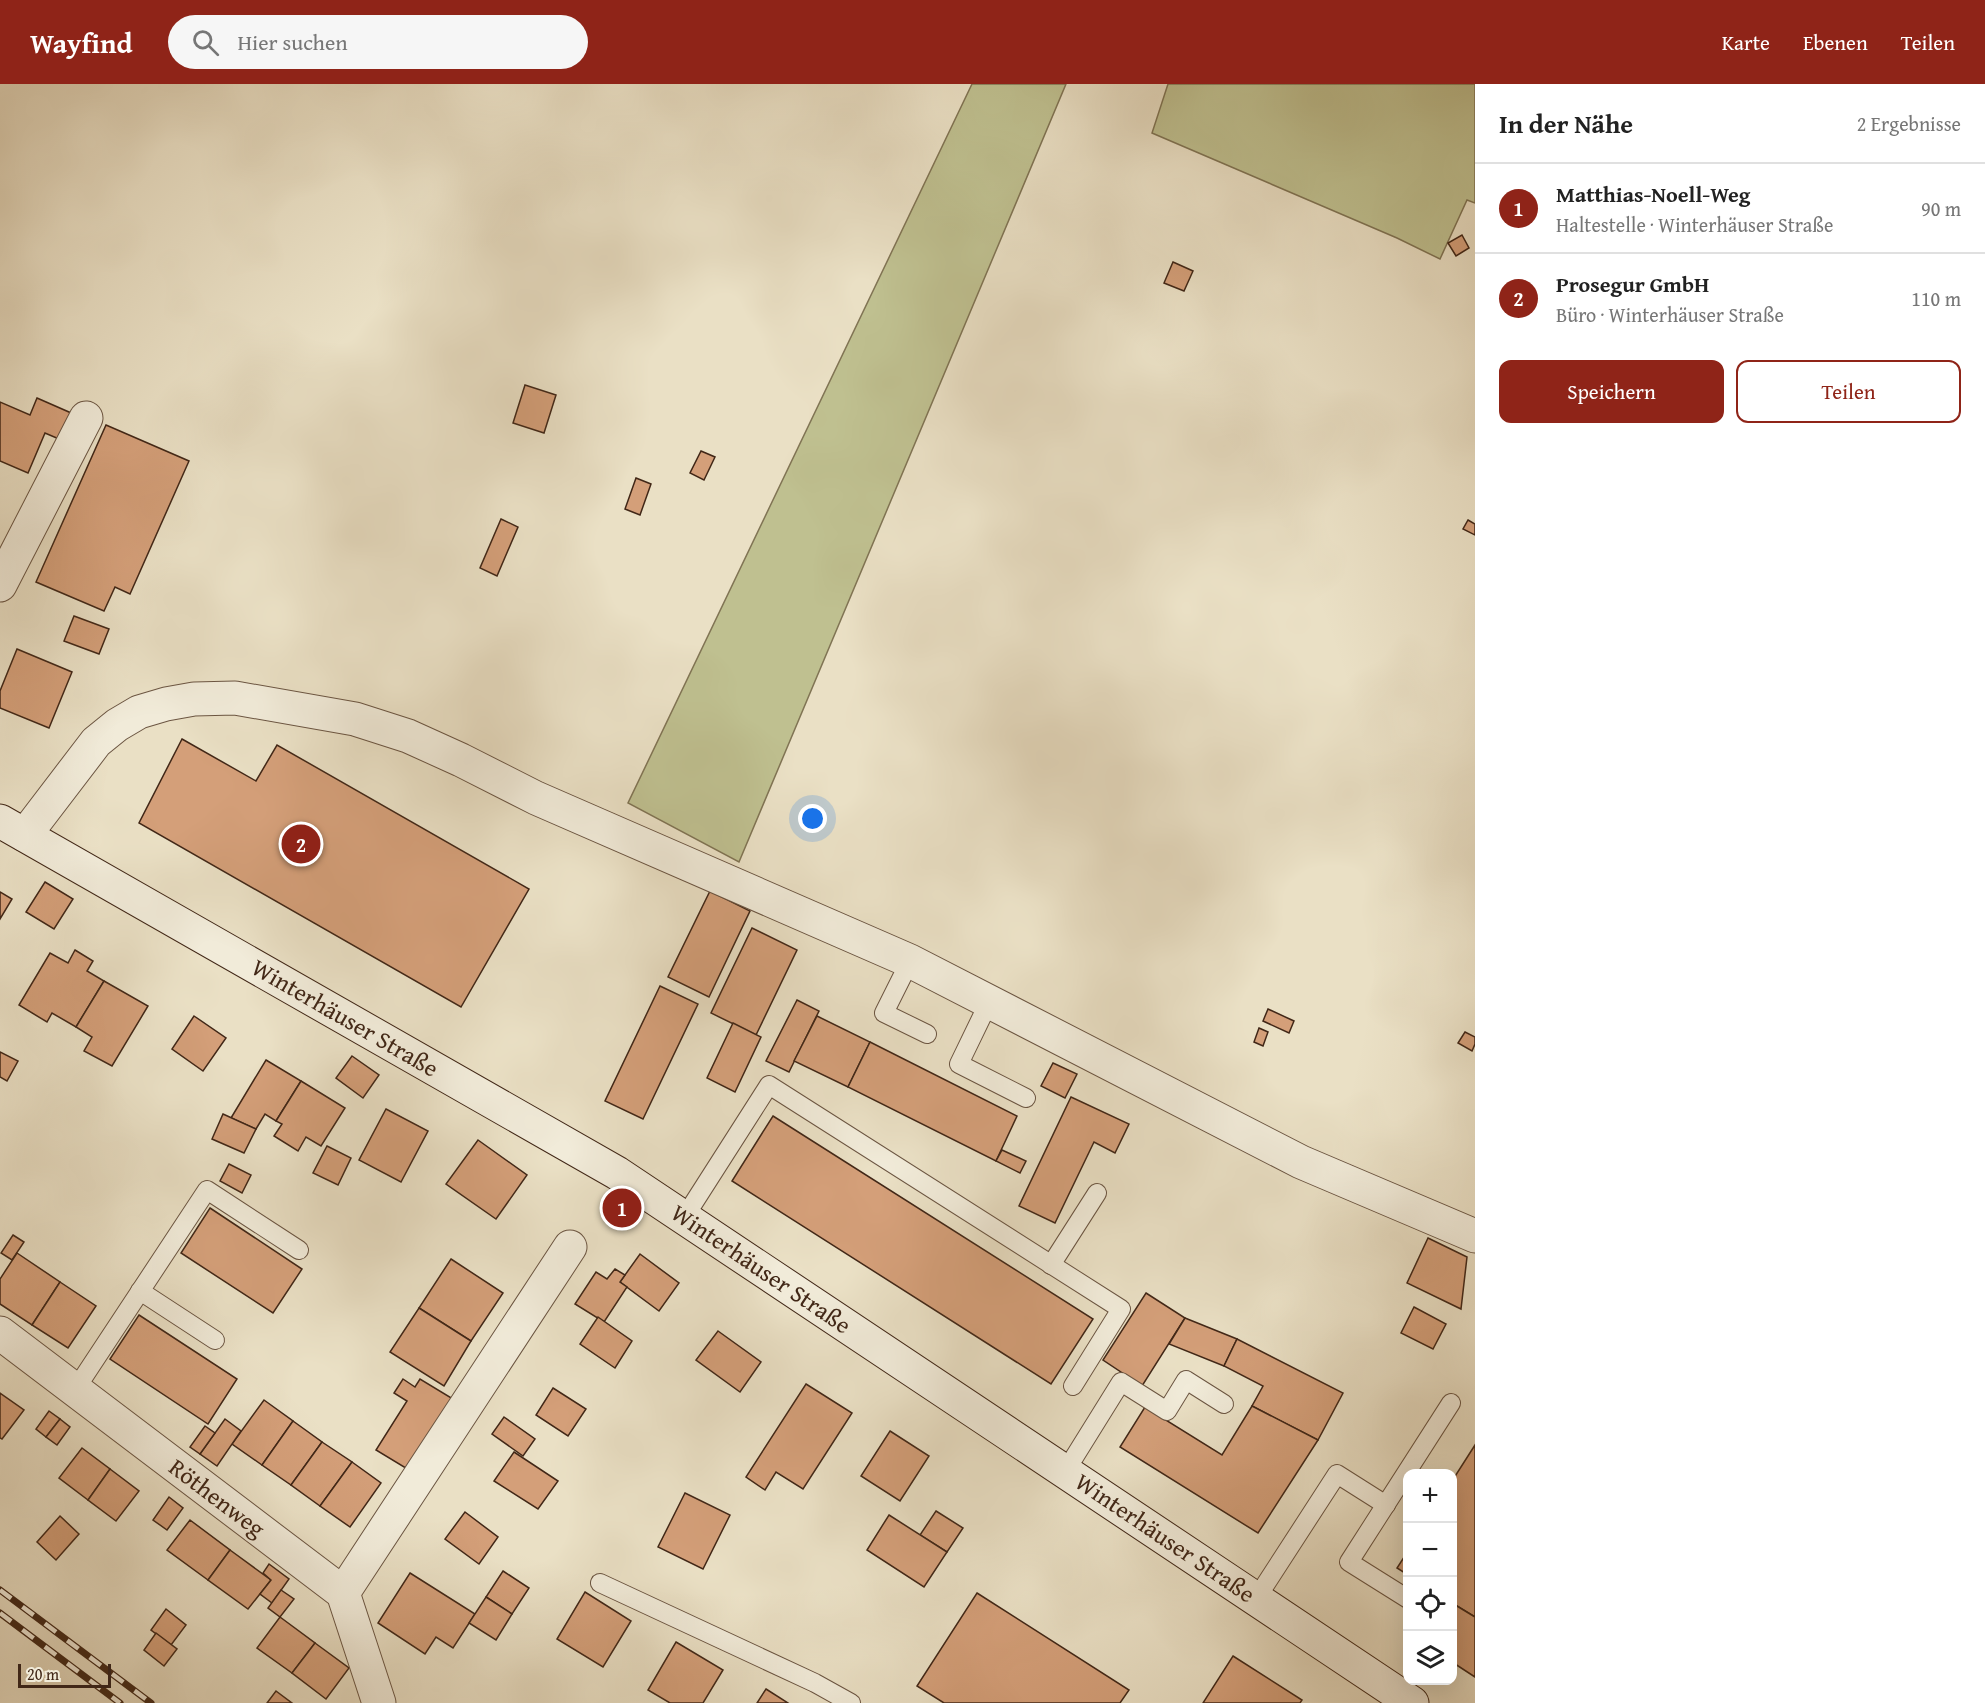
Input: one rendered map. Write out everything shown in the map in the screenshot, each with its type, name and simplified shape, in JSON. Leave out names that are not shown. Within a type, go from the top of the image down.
[{"type":"street","points":[[0,585],[86,418]]},
{"type":"street","name":"Winterhäuser Straße","points":[[1412,1703],[617,1173],[12,828],[96,742],[117,725],[139,712],[194,699],[235,698],[355,718],[408,736],[536,798],[910,961],[1301,1162],[1475,1236]]},
{"type":"street","points":[[379,1703],[343,1593],[570,1247]]},
{"type":"street","name":"Röthenweg","points":[[0,1333],[343,1593]]},
{"type":"lane","points":[[910,961],[884,1012],[927,1034]]},
{"type":"lane","points":[[990,1002],[959,1064],[1026,1098]]},
{"type":"lane","points":[[684,1218],[769,1085],[1121,1309],[1073,1386]]},
{"type":"lane","points":[[75,1390],[207,1190],[299,1250]]},
{"type":"lane","points":[[1051,1264],[1097,1193]]},
{"type":"lane","points":[[140,1291],[215,1340]]},
{"type":"lane","points":[[1065,1472],[1121,1382],[1167,1411],[1186,1380],[1224,1404]]},
{"type":"lane","points":[[1403,1596],[1349,1562],[1451,1403]]},
{"type":"lane","points":[[1256,1599],[1336,1474],[1386,1505]]},
{"type":"lane","points":[[600,1583],[815,1683],[851,1703]]},
{"type":"green space","points":[[972,84],[1066,84],[739,862],[628,803]]},
{"type":"green space","points":[[1168,84],[1475,84],[1475,203],[1467,200],[1440,259],[1397,238],[1152,133]]},
{"type":"building","points":[[1462,235],[1469,248],[1456,256],[1448,243]]},
{"type":"building","points":[[1173,262],[1193,271],[1184,291],[1164,283]]},
{"type":"building","points":[[525,385],[556,395],[544,433],[513,423]]},
{"type":"building","points":[[37,398],[78,416],[66,442],[45,433],[28,473],[0,461],[0,402],[30,415]]},
{"type":"building","points":[[106,425],[189,461],[130,594],[115,587],[104,611],[36,582]]},
{"type":"building","points":[[701,451],[715,457],[704,480],[690,473]]},
{"type":"building","points":[[636,478],[651,484],[640,515],[625,509]]},
{"type":"building","points":[[501,519],[518,527],[497,576],[480,568]]},
{"type":"building","points":[[1468,520],[1475,524],[1475,535],[1463,529]]},
{"type":"building","points":[[74,616],[109,629],[99,654],[64,641]]},
{"type":"building","points":[[17,649],[72,672],[49,728],[0,708],[0,691]]},
{"type":"building","points":[[182,739],[256,781],[277,745],[529,889],[461,1007],[139,823]]},
{"type":"building","points":[[45,882],[73,899],[54,929],[26,912]]},
{"type":"building","points":[[710,891],[750,911],[709,997],[668,977]]},
{"type":"building","points":[[0,892],[12,899],[0,919]]},
{"type":"building","points":[[752,928],[797,950],[756,1035],[711,1013]]},
{"type":"building","points":[[75,950],[93,961],[87,971],[104,981],[76,1027],[52,1013],[47,1022],[19,1005],[50,953],[68,963]]},
{"type":"building","points":[[104,981],[148,1006],[112,1066],[84,1051],[92,1037],[76,1027]]},
{"type":"building","points":[[660,986],[698,1004],[643,1119],[605,1101]]},
{"type":"building","points":[[797,1000],[819,1011],[789,1072],[766,1061]]},
{"type":"building","points":[[1268,1009],[1294,1021],[1289,1033],[1263,1021]]},
{"type":"building","points":[[194,1016],[226,1038],[203,1071],[172,1049]]},
{"type":"building","points":[[817,1016],[870,1042],[848,1087],[794,1061]]},
{"type":"building","points":[[733,1023],[761,1037],[735,1092],[707,1078]]},
{"type":"building","points":[[1259,1028],[1268,1032],[1263,1046],[1254,1042]]},
{"type":"building","points":[[1465,1032],[1475,1037],[1472,1051],[1458,1043]]},
{"type":"building","points":[[870,1042],[1017,1116],[996,1161],[848,1087]]},
{"type":"building","points":[[0,1052],[18,1061],[7,1081],[0,1077]]},
{"type":"building","points":[[352,1056],[379,1075],[363,1098],[336,1078]]},
{"type":"building","points":[[266,1060],[301,1081],[276,1121],[265,1114],[256,1129],[231,1118]]},
{"type":"building","points":[[1053,1063],[1077,1074],[1065,1098],[1041,1086]]},
{"type":"building","points":[[301,1081],[345,1108],[321,1146],[306,1137],[298,1151],[274,1136],[282,1124],[276,1121]]},
{"type":"building","points":[[1071,1097],[1129,1124],[1115,1153],[1094,1142],[1055,1223],[1019,1206]]},
{"type":"building","points":[[386,1109],[428,1131],[401,1182],[359,1160]]},
{"type":"building","points":[[223,1114],[256,1129],[244,1153],[212,1139]]},
{"type":"building","points":[[773,1116],[1093,1319],[1051,1384],[732,1181]]},
{"type":"building","points":[[478,1140],[527,1175],[496,1219],[446,1184]]},
{"type":"building","points":[[327,1146],[351,1158],[338,1185],[313,1173]]},
{"type":"building","points":[[1002,1150],[1026,1161],[1020,1173],[996,1161]]},
{"type":"building","points":[[229,1164],[251,1175],[242,1193],[220,1181]]},
{"type":"building","points":[[210,1208],[302,1269],[273,1313],[181,1253]]},
{"type":"building","points":[[13,1235],[24,1242],[12,1260],[1,1253]]},
{"type":"building","points":[[1428,1238],[1467,1257],[1461,1309],[1407,1283]]},
{"type":"building","points":[[17,1253],[60,1282],[32,1325],[0,1304],[0,1279]]},
{"type":"building","points":[[640,1254],[679,1283],[659,1311],[620,1282]]},
{"type":"building","points":[[451,1259],[503,1293],[471,1341],[419,1308]]},
{"type":"building","points":[[615,1269],[625,1275],[620,1282],[627,1287],[604,1322],[575,1304],[596,1272],[607,1279]]},
{"type":"building","points":[[60,1282],[96,1306],[68,1348],[32,1325]]},
{"type":"building","points":[[1146,1293],[1185,1318],[1142,1386],[1103,1360]]},
{"type":"building","points":[[1414,1307],[1446,1324],[1433,1349],[1401,1333]]},
{"type":"building","points":[[419,1308],[471,1341],[444,1386],[390,1352]]},
{"type":"building","points":[[139,1315],[237,1379],[208,1424],[110,1359]]},
{"type":"building","points":[[598,1317],[632,1341],[615,1368],[580,1344]]},
{"type":"building","points":[[1185,1318],[1237,1339],[1224,1366],[1169,1344]]},
{"type":"building","points":[[718,1331],[761,1362],[740,1392],[696,1360]]},
{"type":"building","points":[[1237,1339],[1343,1393],[1318,1440],[1252,1406],[1263,1386],[1224,1366]]},
{"type":"building","points":[[403,1379],[415,1387],[420,1379],[453,1399],[409,1470],[376,1450],[407,1401],[394,1393]]},
{"type":"building","points":[[806,1384],[852,1413],[803,1489],[776,1472],[765,1490],[746,1477]]},
{"type":"building","points":[[553,1388],[586,1409],[568,1436],[536,1415]]},
{"type":"building","points":[[0,1393],[24,1410],[2,1439],[0,1438]]},
{"type":"building","points":[[264,1400],[293,1421],[262,1465],[232,1444]]},
{"type":"building","points":[[1252,1406],[1318,1440],[1258,1533],[1120,1447],[1145,1407],[1222,1455]]},
{"type":"building","points":[[49,1411],[60,1419],[46,1437],[36,1429]]},
{"type":"building","points":[[504,1417],[535,1439],[523,1456],[492,1434]]},
{"type":"building","points":[[60,1419],[70,1427],[57,1445],[46,1437]]},
{"type":"building","points":[[225,1419],[241,1431],[217,1466],[200,1454]]},
{"type":"building","points":[[293,1421],[322,1442],[291,1485],[262,1465]]},
{"type":"building","points":[[205,1426],[215,1433],[200,1454],[190,1447]]},
{"type":"building","points":[[890,1431],[929,1456],[900,1501],[861,1476]]},
{"type":"building","points":[[322,1442],[352,1462],[320,1506],[291,1485]]},
{"type":"building","points":[[1475,1445],[1475,1617],[1457,1606],[1457,1473]]},
{"type":"building","points":[[82,1448],[110,1469],[88,1500],[59,1478]]},
{"type":"building","points":[[514,1452],[558,1481],[538,1509],[494,1481]]},
{"type":"building","points":[[352,1462],[381,1483],[350,1527],[320,1506]]},
{"type":"building","points":[[110,1469],[139,1491],[116,1521],[88,1500]]},
{"type":"building","points":[[685,1493],[730,1515],[703,1569],[658,1547]]},
{"type":"building","points":[[169,1497],[183,1508],[167,1530],[153,1520]]},
{"type":"building","points":[[936,1511],[963,1528],[947,1552],[920,1535]]},
{"type":"building","points":[[465,1512],[498,1537],[479,1564],[445,1539]]},
{"type":"building","points":[[889,1515],[947,1552],[924,1587],[867,1550]]},
{"type":"building","points":[[60,1516],[79,1534],[56,1560],[37,1542]]},
{"type":"building","points":[[190,1520],[230,1550],[208,1580],[167,1550]]},
{"type":"building","points":[[230,1550],[271,1580],[248,1609],[208,1580]]},
{"type":"building","points":[[1403,1559],[1403,1572],[1397,1568]]},
{"type":"building","points":[[269,1564],[289,1579],[272,1603],[260,1594],[271,1580],[263,1573]]},
{"type":"building","points":[[503,1571],[529,1588],[512,1614],[486,1597]]},
{"type":"building","points":[[410,1573],[475,1614],[453,1648],[436,1637],[425,1654],[378,1623]]},
{"type":"building","points":[[281,1590],[294,1599],[280,1617],[268,1608]]},
{"type":"building","points":[[585,1592],[631,1621],[603,1667],[557,1639]]},
{"type":"building","points":[[977,1593],[1129,1690],[1120,1703],[944,1703],[917,1686]]},
{"type":"building","points":[[486,1597],[512,1614],[496,1640],[469,1623]]},
{"type":"building","points":[[1457,1606],[1475,1617],[1475,1677],[1457,1665]]},
{"type":"building","points":[[166,1609],[186,1625],[171,1645],[151,1630]]},
{"type":"building","points":[[280,1617],[315,1643],[292,1673],[257,1648]]},
{"type":"building","points":[[156,1633],[177,1649],[164,1666],[144,1650]]},
{"type":"building","points":[[676,1642],[723,1670],[703,1703],[670,1703],[648,1690]]},
{"type":"building","points":[[315,1643],[349,1668],[326,1699],[292,1673]]},
{"type":"building","points":[[1233,1656],[1302,1700],[1300,1703],[1203,1703]]},
{"type":"building","points":[[766,1689],[788,1703],[757,1703]]},
{"type":"building","points":[[276,1691],[292,1703],[267,1703]]},
{"type":"railway","points":[[0,1590],[151,1703]]},
{"type":"railway","points":[[0,1613],[120,1703]]},
{"type":"place","name":"Prosegur GmbH","points":[[301,844]]},
{"type":"place","name":"Matthias-Noell-Weg","points":[[622,1208]]}]
